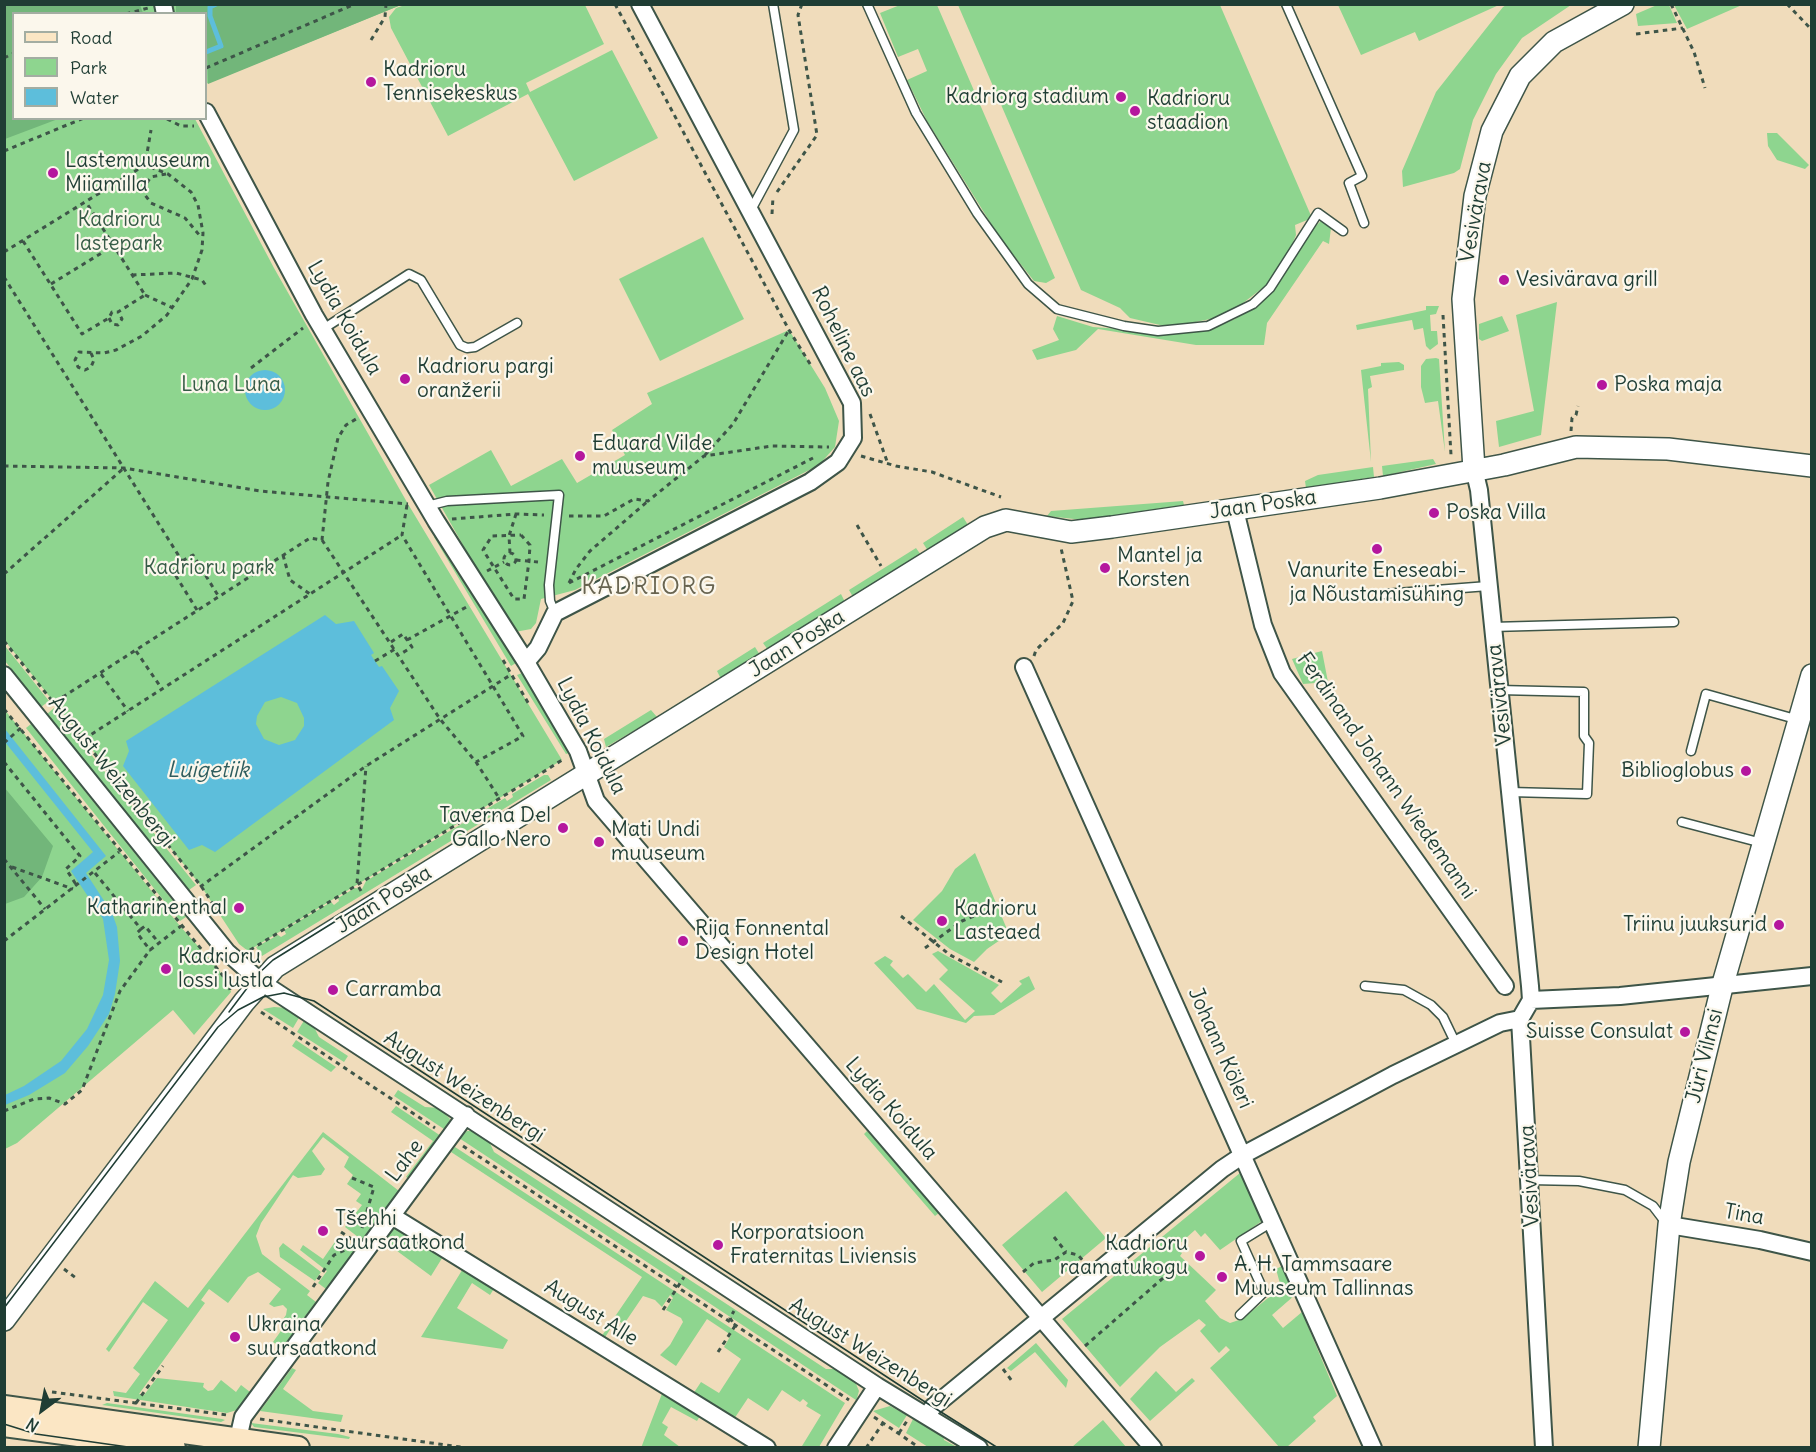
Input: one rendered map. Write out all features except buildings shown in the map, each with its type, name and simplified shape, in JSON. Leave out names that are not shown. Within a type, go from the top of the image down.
[{"type":"main road","points":[[6,1410],[298,1448]]},
{"type":"main road","points":[[6,1410],[37,1429],[174,1448]]},
{"type":"street","name":"Roheline aas","points":[[640,4],[852,403],[853,438],[846,452]]},
{"type":"street","name":"Vesivärava","points":[[1531,1000],[1479,490],[1474,469],[1463,298],[1474,205],[1492,131],[1520,76],[1554,42],[1623,4]]},
{"type":"street","name":"Lydia Koidula","points":[[203,120],[320,325],[420,510],[436,521],[526,662],[578,751],[596,801],[1153,1448]]},
{"type":"street","name":"Jaan Poska","points":[[4,1320],[255,978],[999,521],[1018,521],[1071,532],[1380,488],[1504,465],[1576,447],[1668,449],[1812,466]]},
{"type":"street","points":[[526,662],[538,648],[555,613],[810,483],[838,462],[846,452]]},
{"type":"street","name":"Ferdinand Johann Wiedemanni","points":[[1235,510],[1263,625],[1282,673],[1505,986]]},
{"type":"street","name":"Johann Köleri","points":[[1024,667],[1373,1448]]},
{"type":"street","name":"August Weizenbergi","points":[[4,675],[235,961],[255,978],[877,1386],[919,1416],[979,1448]]},
{"type":"street","name":"Jüri Vilmsi","points":[[1649,1448],[1669,1225],[1679,1162],[1722,987],[1812,675]]},
{"type":"street","points":[[919,1416],[933,1407],[1221,1169],[1243,1155],[1456,1044],[1500,1023],[1520,1019],[1531,1000],[1620,996],[1812,976]]},
{"type":"street","name":"Vesivärava","points":[[1520,1019],[1544,1448]]},
{"type":"street","name":"Lahe","points":[[238,1439],[243,1417],[466,1115]]},
{"type":"street","name":"August Alle","points":[[392,1216],[767,1448]]},
{"type":"street","name":"Tina","points":[[1669,1225],[1760,1240],[1812,1252]]},
{"type":"street","points":[[836,1448],[877,1386]]},
{"type":"lane","points":[[751,210],[794,130],[773,4]]},
{"type":"lane","points":[[867,4],[916,113],[976,213],[1028,284],[1057,309],[1124,326],[1158,331],[1208,326],[1253,304],[1270,288],[1318,213],[1343,231]]},
{"type":"lane","points":[[1286,4],[1362,176],[1349,183],[1364,223]]},
{"type":"lane","points":[[320,325],[409,274],[421,280],[460,345],[467,348],[475,347],[517,323]]},
{"type":"lane","points":[[420,510],[447,501],[559,495],[559,516],[549,585],[550,601],[555,613]]},
{"type":"lane","points":[[1384,594],[1488,586]]},
{"type":"lane","points":[[1492,627],[1674,622]]},
{"type":"lane","points":[[1499,690],[1584,692],[1584,736],[1589,743],[1587,794],[1510,792]]},
{"type":"lane","points":[[1691,751],[1706,694],[1799,720]]},
{"type":"lane","points":[[1682,822],[1765,844]]},
{"type":"lane","points":[[1365,986],[1404,990],[1431,1005],[1443,1017],[1456,1044]]},
{"type":"lane","points":[[1530,1180],[1579,1181],[1625,1190],[1653,1206],[1669,1225]]},
{"type":"lane","points":[[1240,1315],[1264,1292],[1241,1241],[1272,1222]]},
{"type":"path","points":[[207,68],[355,4]]},
{"type":"path","points":[[371,40],[385,17],[386,4]]},
{"type":"path","points":[[615,4],[789,330],[813,369]]},
{"type":"path","points":[[773,217],[770,209],[773,197],[817,135],[798,15],[802,4]]},
{"type":"path","points":[[1671,4],[1694,52],[1705,88]]},
{"type":"path","points":[[1787,4],[1812,30]]},
{"type":"path","points":[[133,12],[155,6]]},
{"type":"path","points":[[1636,34],[1683,28]]},
{"type":"path","points":[[4,151],[79,120]]},
{"type":"path","points":[[169,120],[181,126],[199,120]]},
{"type":"path","points":[[4,252],[145,165],[151,130]]},
{"type":"path","points":[[91,353],[94,360],[91,367],[86,370],[78,367],[75,360],[77,354],[85,351],[104,353],[128,345],[155,327],[173,308],[193,276],[202,239],[198,205],[190,192],[168,174],[145,165]]},
{"type":"path","points":[[168,174],[151,177],[145,195],[151,203],[185,218],[202,239]]},
{"type":"path","points":[[86,202],[145,295],[173,308]]},
{"type":"path","points":[[23,241],[82,334],[109,318],[112,312],[118,312],[145,295]]},
{"type":"path","points":[[51,284],[113,246]]},
{"type":"path","points":[[132,275],[176,273],[202,280],[207,287]]},
{"type":"path","points":[[4,277],[182,561]]},
{"type":"path","points":[[1444,307],[1443,333],[1451,456]]},
{"type":"path","points":[[109,318],[112,324],[118,325],[122,319],[118,312]]},
{"type":"path","points":[[251,368],[293,333],[320,325]]},
{"type":"path","points":[[555,613],[576,569],[590,551],[704,456],[734,424],[789,330]]},
{"type":"path","points":[[865,405],[876,426],[888,464]]},
{"type":"path","points":[[1571,436],[1572,418],[1576,415],[1578,406]]},
{"type":"path","points":[[358,417],[346,425],[338,438],[327,496],[322,540],[440,719],[476,762],[498,798]]},
{"type":"path","points":[[704,456],[772,446],[835,447],[825,452]]},
{"type":"path","points":[[846,452],[888,464],[932,472],[1001,497]]},
{"type":"path","points":[[569,583],[815,457]]},
{"type":"path","points":[[4,466],[124,468],[260,491],[408,504],[420,510]]},
{"type":"path","points":[[4,574],[124,468]]},
{"type":"path","points":[[436,521],[516,514],[604,516],[634,499],[648,501]]},
{"type":"path","points":[[408,504],[402,535],[523,736],[476,762]]},
{"type":"path","points":[[516,514],[508,536],[510,553],[516,560],[552,563]]},
{"type":"path","points":[[857,525],[881,566]]},
{"type":"path","points":[[84,739],[402,535]]},
{"type":"path","points":[[521,535],[530,545],[529,561],[524,599],[514,599],[483,549],[492,536],[521,535]]},
{"type":"path","points":[[36,715],[310,538],[322,540]]},
{"type":"path","points":[[1024,667],[1034,657],[1036,650],[1063,623],[1072,602],[1058,538]]},
{"type":"path","points":[[510,553],[504,556],[505,564],[513,565],[516,560]]},
{"type":"path","points":[[197,611],[171,568],[182,561],[193,555],[219,597]]},
{"type":"path","points":[[283,555],[290,580],[310,594]]},
{"type":"path","points":[[464,596],[476,615]]},
{"type":"path","points":[[407,640],[470,605]]},
{"type":"path","points":[[390,642],[403,634],[412,647],[399,655]]},
{"type":"path","points":[[4,641],[201,886],[220,915]]},
{"type":"path","points":[[377,660],[395,649]]},
{"type":"path","points":[[136,650],[162,689]]},
{"type":"path","points":[[500,655],[534,712]]},
{"type":"path","points":[[184,899],[366,766],[512,674],[526,662]]},
{"type":"path","points":[[100,673],[128,711]]},
{"type":"path","points":[[4,710],[228,982],[231,993],[255,978]]},
{"type":"path","points":[[5,743],[11,738]]},
{"type":"path","points":[[248,951],[562,760],[557,751]]},
{"type":"path","points":[[4,762],[80,856],[66,869],[79,885]]},
{"type":"path","points":[[366,766],[357,884],[371,906]]},
{"type":"path","points":[[4,941],[120,852]]},
{"type":"path","points":[[4,859],[45,909]]},
{"type":"path","points":[[12,867],[73,889]]},
{"type":"path","points":[[95,873],[141,929]]},
{"type":"path","points":[[925,948],[962,921],[988,910]]},
{"type":"path","points":[[4,1111],[34,1099],[49,1098],[65,1104],[82,1090],[120,991],[150,950],[196,913]]},
{"type":"path","points":[[901,916],[950,955],[1002,982]]},
{"type":"path","points":[[150,950],[136,933],[141,929],[145,926],[159,943]]},
{"type":"path","points":[[254,948],[261,957]]},
{"type":"path","points":[[263,1014],[920,1448]]},
{"type":"path","points":[[313,1287],[334,1255],[351,1248],[362,1231],[374,1187],[352,1178]]},
{"type":"path","points":[[1054,1237],[1066,1252],[1078,1255],[1085,1263]]},
{"type":"path","points":[[1020,1275],[1034,1263],[1054,1260],[1066,1252]]},
{"type":"path","points":[[663,1310],[691,1265]]},
{"type":"path","points":[[60,1266],[76,1278]]},
{"type":"path","points":[[1074,1355],[1170,1272]]},
{"type":"path","points":[[735,1326],[730,1318],[741,1298]]},
{"type":"path","points":[[718,1352],[735,1326]]},
{"type":"path","points":[[136,1403],[164,1366]]},
{"type":"path","points":[[1002,1368],[1012,1381]]},
{"type":"path","points":[[899,1434],[919,1416]]},
{"type":"path","points":[[866,1448],[883,1423]]},
{"type":"green space","points":[[5,4],[140,5],[143,12],[12,12],[12,120],[55,120],[5,139]]},
{"type":"green space","points":[[176,4],[401,5],[208,84],[207,12],[176,12]]},
{"type":"green space","points":[[1508,4],[1571,5],[1522,38],[1496,74],[1473,120],[1460,169],[1454,173],[1403,187],[1402,171],[1436,92],[1503,7]]},
{"type":"green space","points":[[1674,4],[1742,5],[1687,29]]},
{"type":"green space","name":"Kadrioru park","points":[[5,5],[401,5],[207,84],[207,12],[12,12],[12,120],[196,120],[274,268],[408,504],[562,760],[248,951],[239,944],[201,886],[5,641]]},
{"type":"green space","points":[[405,5],[585,5],[604,44],[526,83],[530,92],[612,50],[658,138],[574,181],[528,94],[448,136],[391,28],[389,17],[396,8]]},
{"type":"green space","points":[[900,5],[937,5],[1055,278],[1046,283],[1034,281],[1000,238],[927,121],[907,80],[927,71],[918,49],[898,57],[880,13]]},
{"type":"green space","name":"Kadrioru staadion","points":[[958,5],[1220,5],[1312,218],[1295,225],[1296,235],[1289,252],[1269,283],[1234,310],[1220,317],[1181,325],[1160,325],[1130,318],[1120,308],[1081,290]]},
{"type":"green space","points":[[1338,5],[1499,5],[1419,41],[1415,32],[1361,55]]},
{"type":"green space","points":[[1657,5],[1669,5],[1677,23],[1638,26],[1636,14]]},
{"type":"green space","points":[[1767,133],[1777,133],[1809,165],[1805,169],[1777,160],[1768,146]]},
{"type":"green space","points":[[1322,220],[1331,228],[1329,244],[1323,241],[1267,323],[1264,345],[1196,345],[1098,329],[1076,350],[1037,360],[1032,350],[1059,340],[1053,329],[1057,316],[1093,327],[1178,333],[1217,326],[1235,319],[1277,285],[1307,234]]},
{"type":"green space","points":[[703,237],[744,319],[660,361],[619,279]]},
{"type":"green space","points":[[1557,302],[1541,435],[1499,447],[1496,421],[1534,411],[1516,315]]},
{"type":"green space","points":[[1426,306],[1439,306],[1436,314],[1430,315],[1431,331],[1437,331],[1438,344],[1430,350],[1426,346],[1423,328],[1414,330],[1412,320],[1357,330],[1356,325],[1426,310]]},
{"type":"green space","points":[[1502,316],[1509,331],[1482,341],[1479,339],[1479,324]]},
{"type":"green space","points":[[789,330],[825,388],[839,421],[835,447],[819,465],[575,590],[541,599],[536,623],[531,629],[515,632],[510,628],[429,485],[491,450],[511,486],[562,459],[577,483],[625,455],[612,430],[652,404],[647,393]]},
{"type":"green space","points":[[1426,359],[1439,359],[1445,452],[1438,401],[1425,403],[1421,387],[1421,366]]},
{"type":"green space","points":[[1399,362],[1404,365],[1404,370],[1370,376],[1372,387],[1368,389],[1371,462],[1361,370],[1381,366],[1381,363]]},
{"type":"green space","points":[[1433,459],[1436,464],[1383,476],[1382,466]]},
{"type":"green space","points":[[1373,467],[1374,477],[1306,488],[1305,481],[1318,475]]},
{"type":"green space","points":[[1183,501],[1184,505],[1083,520],[1047,516],[1051,511]]},
{"type":"green space","points":[[963,517],[968,525],[928,551],[923,543]]},
{"type":"green space","points":[[440,534],[516,663],[511,666],[434,537]]},
{"type":"green space","points":[[916,548],[921,555],[853,597],[849,590]]},
{"type":"green space","points":[[841,594],[845,602],[768,650],[763,643]]},
{"type":"green space","points":[[5,646],[49,701],[41,707],[5,661]]},
{"type":"green space","points":[[755,647],[760,655],[721,679],[717,671]]},
{"type":"green space","points":[[1322,651],[1328,682],[1303,684],[1292,659]]},
{"type":"green space","points":[[522,673],[569,753],[566,754],[517,675]]},
{"type":"green space","points":[[54,708],[196,885],[189,890],[47,714]]},
{"type":"green space","points":[[4,709],[180,926],[213,963],[228,982],[231,992],[194,1035],[173,1010],[17,1143],[5,1149]]},
{"type":"green space","points":[[651,710],[657,717],[606,747],[604,739]]},
{"type":"green space","points":[[31,724],[186,917],[180,921],[26,728]]},
{"type":"green space","points":[[544,775],[548,775],[551,780],[262,956],[256,947],[278,935],[281,937],[286,934],[284,930],[331,902],[334,905],[339,901],[338,898],[355,888],[362,889],[366,881],[505,798],[507,801],[513,797],[512,794]]},
{"type":"green space","points":[[4,787],[53,846],[42,877],[24,897],[5,904]]},
{"type":"green space","points":[[975,853],[1009,934],[987,949],[974,962],[950,949],[913,920],[942,891],[955,869]]},
{"type":"green space","points":[[938,951],[999,985],[991,993],[1001,1003],[1022,984],[1019,981],[1029,976],[1035,989],[994,1015],[974,1016],[966,1023],[917,1009],[874,963],[885,956],[893,961],[890,965],[903,978],[908,974],[926,992],[934,984],[965,1020],[975,1011],[939,979],[948,970],[932,954]]},
{"type":"green space","points":[[288,1008],[300,1016],[293,1028],[263,1009]]},
{"type":"green space","points":[[305,1019],[314,1027],[319,1037],[348,1056],[344,1062],[297,1032]]},
{"type":"green space","points":[[296,1040],[336,1067],[331,1072],[292,1046]]},
{"type":"green space","points":[[398,1090],[425,1107],[440,1108],[450,1119],[447,1131],[394,1096]]},
{"type":"green space","points":[[396,1106],[441,1136],[408,1178],[406,1177],[433,1141],[391,1112]]},
{"type":"green space","points":[[467,1131],[476,1131],[488,1139],[494,1152],[826,1369],[838,1369],[854,1379],[859,1391],[856,1400],[459,1138]]},
{"type":"green space","points":[[867,1131],[939,1213],[935,1216],[864,1134]]},
{"type":"green space","points":[[323,1132],[399,1191],[362,1240],[345,1227],[362,1205],[356,1201],[361,1194],[347,1184],[353,1175],[344,1167],[349,1157],[323,1137],[312,1151],[325,1169],[321,1175],[298,1178],[293,1175],[261,1223],[256,1236],[262,1254],[310,1291],[307,1295],[316,1302],[282,1348],[273,1342],[283,1328],[279,1325],[287,1309],[283,1305],[274,1307],[269,1304],[281,1289],[258,1272],[248,1277],[228,1303],[209,1289],[201,1300],[205,1303],[139,1394],[144,1395],[157,1378],[204,1383],[203,1387],[208,1391],[213,1390],[221,1380],[236,1392],[241,1385],[250,1392],[237,1410],[227,1413],[114,1396],[113,1391],[126,1393],[140,1374],[133,1368],[168,1320],[143,1302],[109,1352],[106,1349],[155,1281],[188,1308]]},
{"type":"green space","points":[[455,1147],[845,1403],[819,1447],[802,1446],[821,1415],[806,1406],[808,1403],[803,1399],[800,1402],[782,1390],[768,1411],[748,1398],[734,1419],[693,1394],[701,1382],[719,1393],[741,1359],[724,1347],[731,1335],[707,1319],[676,1366],[660,1355],[670,1345],[683,1322],[681,1318],[666,1310],[673,1298],[670,1295],[662,1307],[655,1300],[643,1296],[624,1324],[616,1320],[604,1339],[601,1337],[642,1277],[451,1152]]},
{"type":"green space","points":[[1240,1173],[1262,1221],[1220,1250],[1205,1233],[1201,1237],[1195,1230],[1176,1247],[1182,1253],[1180,1256],[1216,1290],[1205,1301],[1220,1318],[1230,1323],[1242,1319],[1268,1298],[1282,1291],[1276,1269],[1282,1266],[1295,1295],[1272,1315],[1283,1328],[1302,1312],[1337,1396],[1313,1417],[1316,1421],[1287,1447],[1279,1447],[1210,1368],[1230,1350],[1226,1346],[1219,1353],[1200,1331],[1206,1325],[1199,1319],[1160,1347],[1120,1387],[1062,1319]]},
{"type":"green space","points":[[1066,1191],[1106,1238],[1042,1292],[1002,1245]]},
{"type":"green space","points":[[397,1224],[444,1255],[431,1276],[393,1248],[381,1247]]},
{"type":"green space","points":[[339,1236],[356,1248],[326,1289],[318,1283],[327,1271],[300,1250],[303,1245],[323,1259]]},
{"type":"green space","points":[[283,1243],[321,1272],[315,1281],[280,1257],[279,1248]]},
{"type":"green space","points":[[464,1267],[495,1287],[490,1295],[472,1283],[457,1308],[508,1340],[503,1349],[421,1337]]},
{"type":"green space","points":[[1036,1343],[1068,1380],[1066,1388],[1035,1352],[1011,1371],[1007,1368]]},
{"type":"green space","points":[[292,1368],[296,1370],[283,1389],[313,1411],[343,1415],[341,1422],[260,1411]]},
{"type":"green space","points":[[1156,1371],[1176,1392],[1192,1378],[1195,1381],[1150,1421],[1130,1399]]},
{"type":"green space","points":[[663,1391],[701,1414],[697,1421],[671,1407],[662,1423],[668,1427],[664,1435],[680,1447],[641,1448]]},
{"type":"green space","points":[[107,1403],[225,1420],[221,1422],[102,1405]]},
{"type":"green space","points":[[890,1406],[907,1415],[899,1428],[873,1411]]},
{"type":"green space","points":[[913,1419],[943,1434],[944,1440],[957,1447],[928,1447],[906,1433]]},
{"type":"green space","points":[[1103,1420],[1126,1447],[1072,1447]]},
{"type":"green space","points":[[251,1423],[350,1437],[349,1439],[254,1427]]},
{"type":"water","points":[[265,370],[279,376],[285,390],[279,404],[265,410],[251,404],[245,390],[251,376]]},
{"type":"water","name":"Luigetiik","points":[[325,615],[336,624],[354,621],[374,653],[371,655],[379,667],[382,666],[399,691],[390,708],[394,720],[215,852],[202,845],[189,850],[123,766],[129,751],[126,741]],"holes":[[[281,697],[297,703],[304,718],[304,726],[295,740],[279,745],[264,739],[256,724],[257,716],[265,702]]]},
{"type":"water","points":[[5,729],[106,856],[86,873],[112,913],[117,927],[120,961],[115,994],[109,1014],[88,1046],[65,1073],[29,1095],[5,1105],[5,1095],[24,1086],[61,1061],[87,1029],[103,995],[109,960],[103,919],[71,871],[93,852],[5,742]]},
{"type":"waterway","points":[[207,52],[221,46],[210,16],[210,7],[216,4]]},
{"type":"tram line","points":[[229,1012],[257,975],[273,960],[373,898]]},
{"type":"tram line","points":[[4,1308],[218,1027],[238,1010],[263,997],[284,993],[314,1001],[998,1448]]},
{"type":"tram line","points":[[4,1424],[36,1434],[135,1448]]},
{"type":"place","name":"Kadrioru Tennisekeskus","points":[[371,82]]},
{"type":"place","name":"Kadriorg stadium","points":[[1121,97]]},
{"type":"place","name":"Kadrioru staadion","points":[[1135,111]]},
{"type":"place","name":"Lastemuuseum Miiamilla","points":[[53,173]]},
{"type":"place","name":"Vesivärava grill","points":[[1504,280]]},
{"type":"place","name":"Kadrioru pargi oranžerii","points":[[405,379]]},
{"type":"place","name":"Poska maja","points":[[1602,385]]},
{"type":"place","name":"Eduard Vilde muuseum","points":[[580,456]]},
{"type":"place","name":"Poska Villa","points":[[1434,513]]},
{"type":"place","name":"Vanurite Eneseabi- ja Nõustamisühing","points":[[1377,549]]},
{"type":"place","name":"Mantel ja Korsten","points":[[1105,568]]},
{"type":"place","name":"Biblioglobus","points":[[1746,771]]},
{"type":"place","name":"Taverna Del Gallo Nero","points":[[563,828]]},
{"type":"place","name":"Mati Undi muuseum","points":[[599,842]]},
{"type":"place","name":"Katharinenthal","points":[[239,908]]},
{"type":"place","name":"Kadrioru Lasteaed","points":[[942,921]]},
{"type":"place","name":"Triinu juuksurid","points":[[1779,925]]},
{"type":"place","name":"Rija Fonnental Design Hotel","points":[[683,941]]},
{"type":"place","name":"Kadrioru lossi lustla","points":[[166,969]]},
{"type":"place","name":"Carramba","points":[[333,990]]},
{"type":"place","name":"Suisse Consulat","points":[[1685,1032]]},
{"type":"place","name":"Tšehhi suursaatkond","points":[[323,1231]]},
{"type":"place","name":"Korporatsioon Fraternitas Liviensis","points":[[718,1245]]},
{"type":"place","name":"Kadrioru raamatukogu","points":[[1200,1256]]},
{"type":"place","name":"A. H. Tammsaare Muuseum Tallinnas","points":[[1222,1277]]},
{"type":"place","name":"Ukraina suursaatkond","points":[[235,1337]]},
{"type":"district","name":"KADRIORG","points":[[649,587]]},
{"type":"park label","name":"Kadrioru lastepark","points":[[119,232]]},
{"type":"park label","name":"Luna Luna","points":[[231,385]]}]
